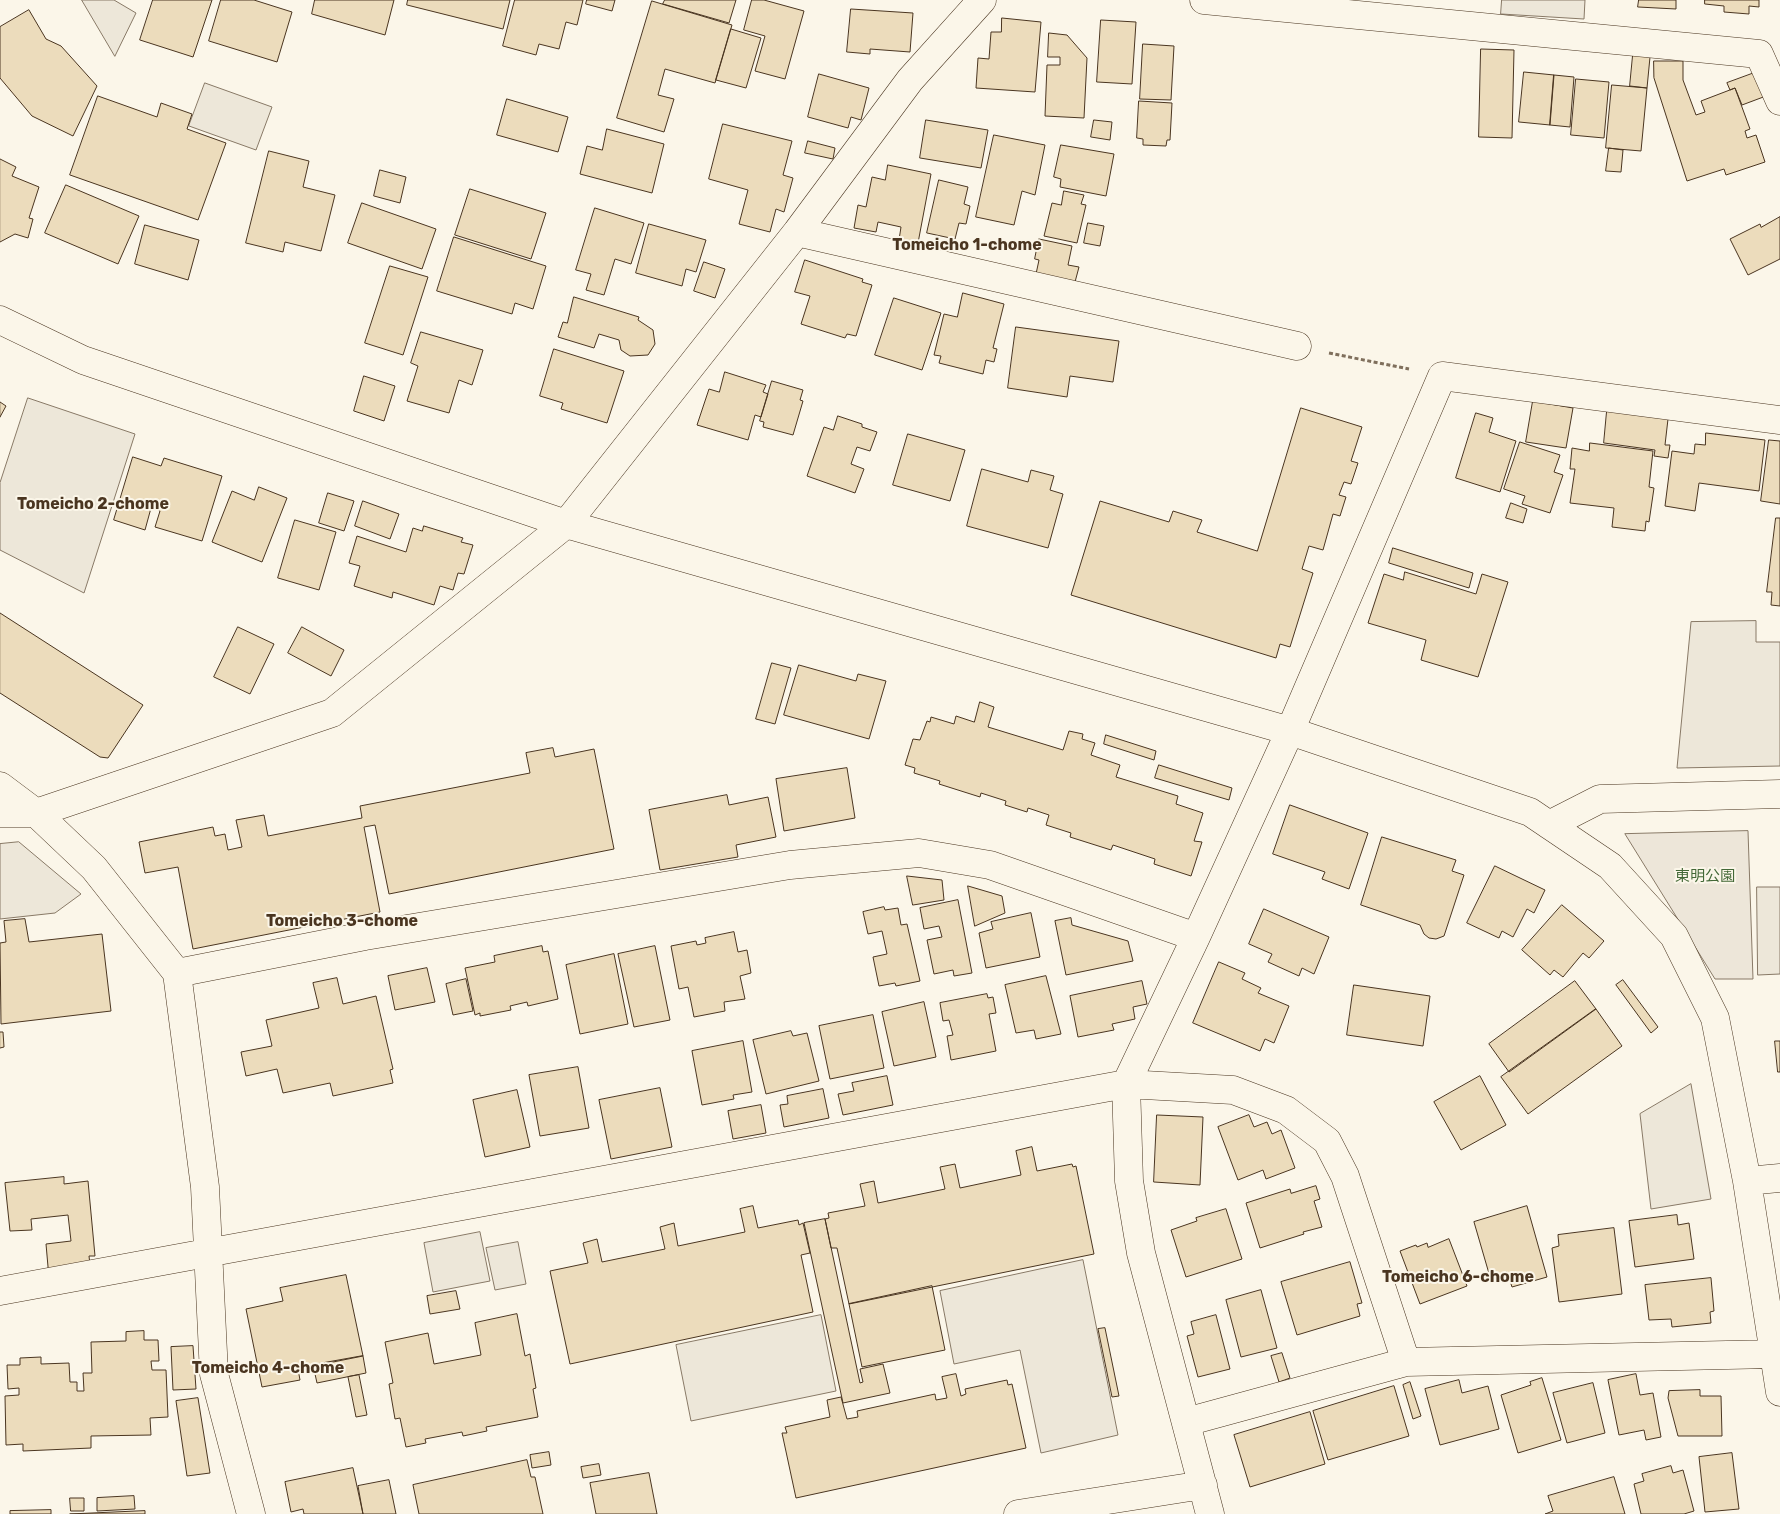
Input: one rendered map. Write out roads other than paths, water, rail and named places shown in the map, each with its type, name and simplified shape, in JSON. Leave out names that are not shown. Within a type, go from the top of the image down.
[{"type":"street","points":[[0,813],[36,813],[332,713],[566,524],[797,232],[910,80],[982,0]]},
{"type":"street","points":[[1204,0],[1759,54],[1780,101]]},
{"type":"street","points":[[797,232],[1297,346]]},
{"type":"street","points":[[0,320],[83,360],[566,524],[1290,731],[1530,812],[1610,866],[1674,936],[1715,1018],[1747,1181],[1780,1392]]},
{"type":"street","points":[[1210,1514],[1141,1253],[1130,1181],[1126,1084],[1196,937],[1290,731],[1442,376],[1780,420]]},
{"type":"street","points":[[0,786],[36,813],[94,868],[177,973],[204,1187],[214,1374],[251,1514]]},
{"type":"street","points":[[1549,825],[1600,799],[1780,794]]},
{"type":"street","points":[[177,973],[365,936],[790,865],[918,853],[990,865],[1196,937]]},
{"type":"street","points":[[0,1291],[1126,1084],[1233,1090],[1286,1110],[1327,1141],[1344,1176],[1406,1362]]},
{"type":"street","points":[[1747,1181],[1780,1178]]},
{"type":"street","points":[[1186,1422],[1406,1362],[1773,1354]]},
{"type":"street","points":[[1018,1514],[1203,1485]]},
{"type":"district","name":"Tomeicho 1-chome","points":[[967,245]]},
{"type":"district","name":"Tomeicho 2-chome","points":[[93,504]]},
{"type":"district","name":"Tomeicho 3-chome","points":[[342,921]]},
{"type":"district","name":"Tomeicho 6-chome","points":[[1458,1277]]},
{"type":"district","name":"Tomeicho 4-chome","points":[[268,1368]]},
{"type":"park label","name":"東明公園","points":[[1705,877]]}]
